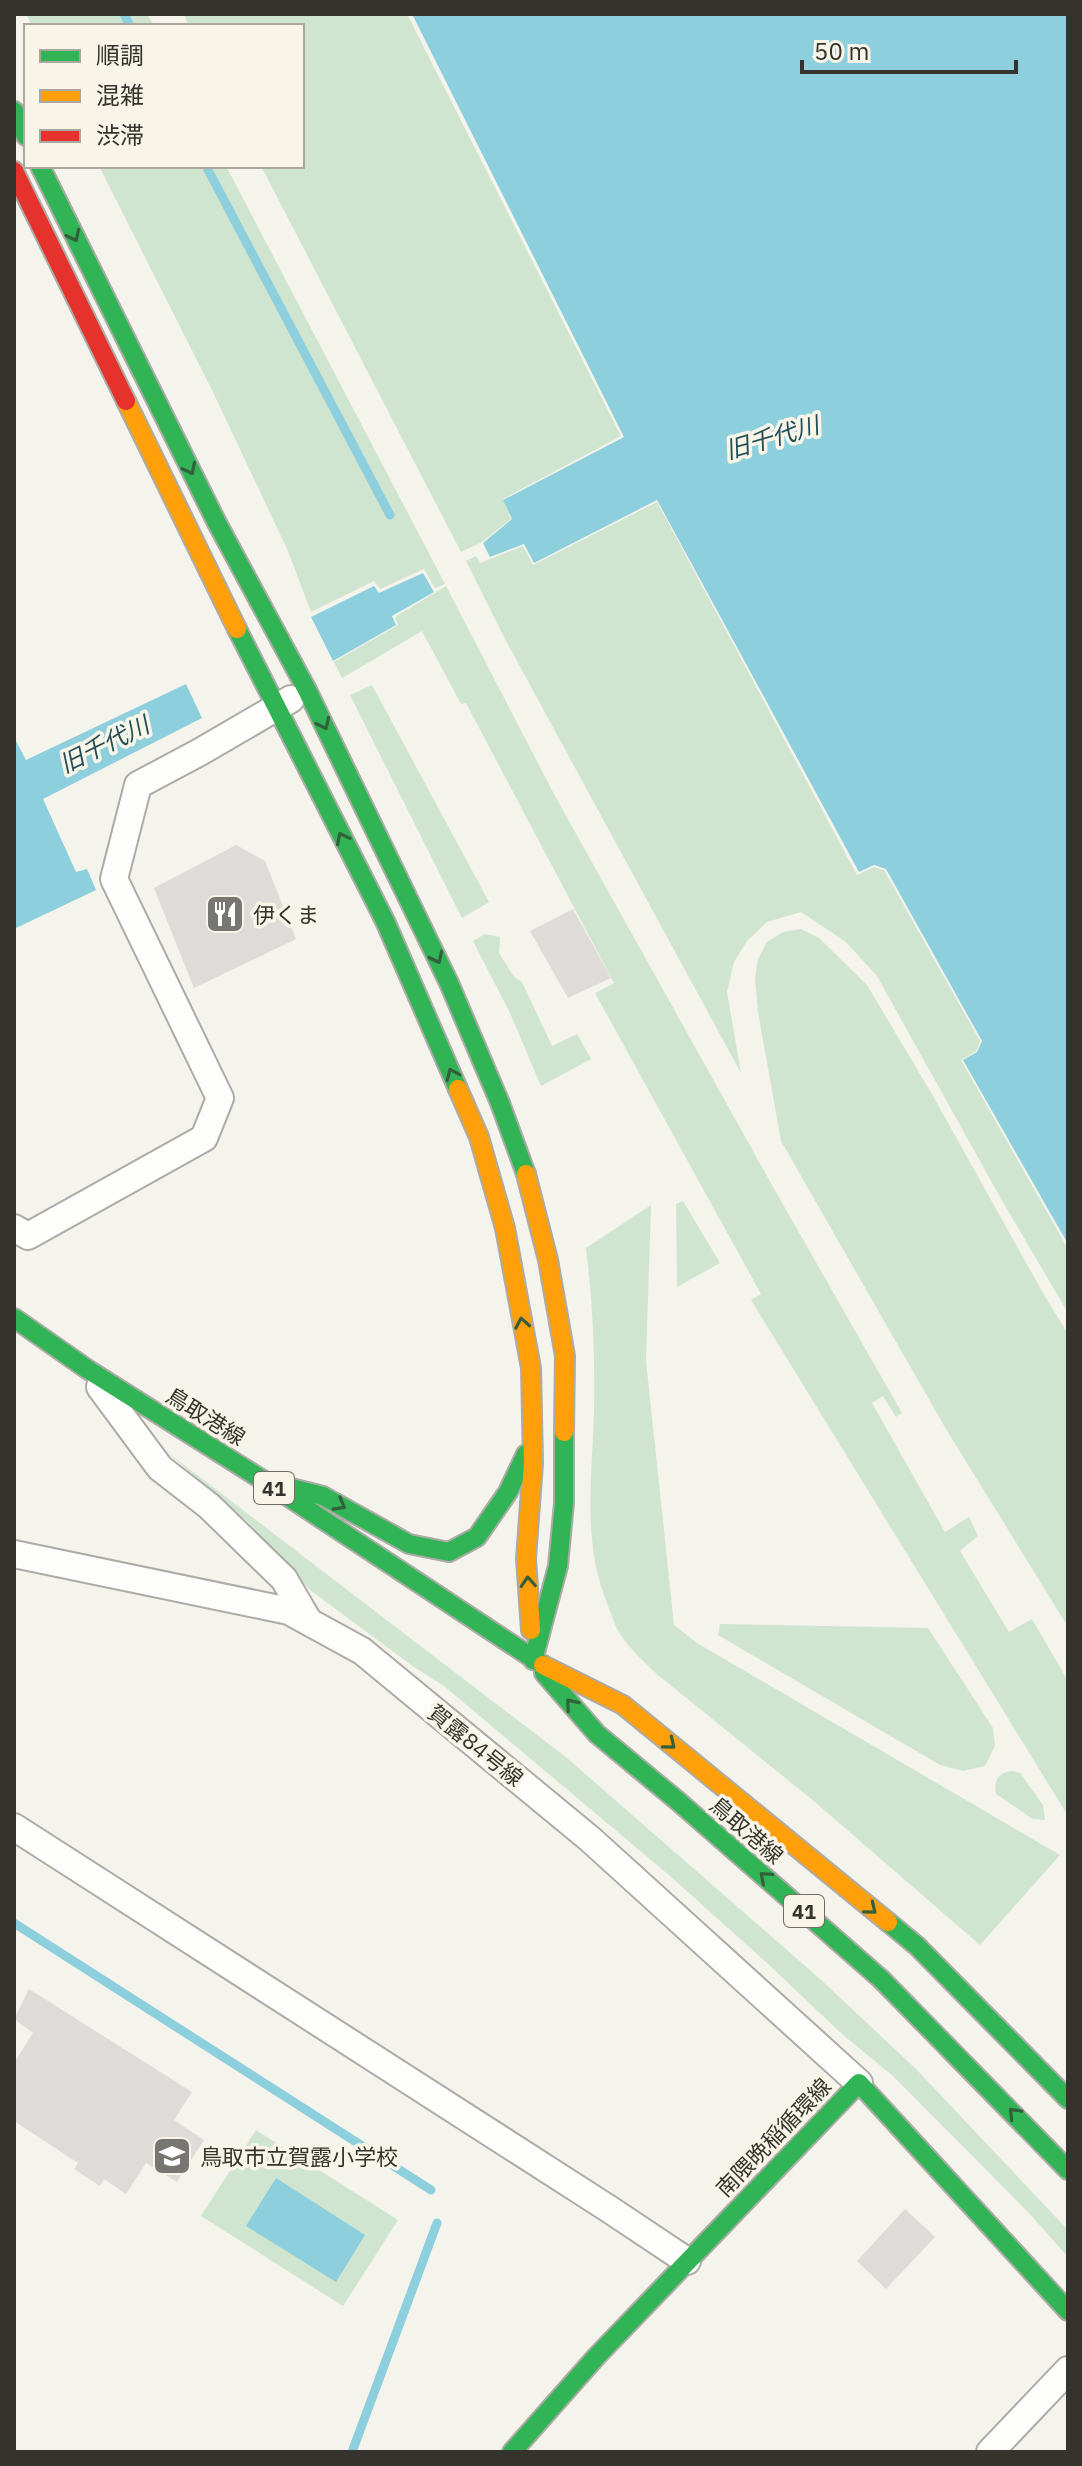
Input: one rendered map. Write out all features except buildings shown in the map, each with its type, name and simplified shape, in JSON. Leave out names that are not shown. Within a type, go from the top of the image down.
[{"type":"street","points":[[14,111],[24,132]]},
{"type":"street","points":[[41,168],[217,523],[307,690],[449,983],[528,1178],[548,1260],[565,1356],[564,1503],[558,1566],[533,1660]]},
{"type":"street","points":[[14,171],[275,707],[385,921],[479,1137],[505,1228],[531,1368],[532,1439],[526,1559],[533,1660]]},
{"type":"street","points":[[14,1228],[28,1236],[204,1138],[220,1098],[114,879],[138,785],[307,690]]},
{"type":"street","name":"鳥取港線","points":[[14,1318],[87,1369],[266,1482],[533,1660],[623,1705],[917,1946],[1068,2099]]},
{"type":"street","points":[[87,1369],[160,1468],[252,1545],[284,1579],[309,1622]]},
{"type":"street","points":[[266,1482],[323,1496],[409,1544],[449,1552],[477,1537],[508,1492],[532,1439]]},
{"type":"street","name":"賀露84号線","points":[[14,1554],[289,1611],[362,1651],[590,1839],[859,2083]]},
{"type":"street","name":"鳥取港線","points":[[533,1660],[597,1734],[881,1979],[1068,2170]]},
{"type":"street","points":[[14,1827],[687,2261]]},
{"type":"street","name":"南隈晩稲循環線","points":[[512,2452],[596,2357],[859,2083],[1068,2311]]},
{"type":"street","points":[[990,2452],[1068,2370]]},
{"type":"green space","points":[[26,14],[147,14],[153,24],[31,24]]},
{"type":"green space","points":[[184,14],[407,14],[621,436],[503,499],[511,519],[482,542],[461,552],[262,168],[304,168],[304,24],[188,24]]},
{"type":"green space","points":[[100,168],[227,168],[445,584],[435,588],[424,569],[380,589],[374,581],[311,612],[288,551],[213,392]]},
{"type":"green space","points":[[657,502],[857,875],[874,867],[884,870],[980,1041],[976,1051],[961,1060],[1068,1249],[1068,1313],[877,976],[846,942],[801,912],[767,922],[747,941],[734,962],[727,992],[741,1073],[505,639],[466,561],[476,556],[480,563],[523,546],[533,565]]},
{"type":"green space","points":[[446,586],[555,796],[902,1413],[896,1417],[883,1396],[872,1403],[945,1532],[969,1517],[978,1536],[960,1551],[1009,1632],[1032,1619],[1068,1681],[1068,1816],[751,1300],[761,1294],[595,993],[614,983],[466,703],[461,704],[422,631],[342,678],[334,662],[398,625],[395,617]]},
{"type":"green space","points":[[372,685],[489,902],[462,918],[350,695]]},
{"type":"green space","points":[[801,929],[819,938],[867,985],[1068,1334],[1068,1627],[946,1429],[781,1141],[755,978],[758,959],[767,942],[783,932]]},
{"type":"green space","points":[[485,934],[500,937],[499,953],[514,977],[522,982],[552,1046],[577,1034],[591,1059],[541,1086],[510,1013],[473,941]]},
{"type":"green space","points":[[683,1201],[720,1263],[677,1287],[676,1204]]},
{"type":"green space","points":[[651,1205],[646,1361],[674,1625],[697,1643],[1060,1855],[980,1945],[815,1802],[658,1675],[629,1645],[615,1624],[600,1582],[590,1511],[594,1351],[586,1248]]},
{"type":"green space","points":[[167,1452],[567,1758],[819,1978],[916,2069],[1068,2230],[1068,2257],[1028,2212],[893,2076],[842,2034],[670,1876],[444,1686],[310,1590],[249,1523]]},
{"type":"green space","points":[[720,1624],[928,1628],[993,1728],[995,1746],[985,1766],[963,1771],[940,1765],[718,1635]]},
{"type":"green space","points":[[1012,1771],[1020,1773],[1043,1805],[1045,1820],[1033,1819],[996,1794],[998,1778]]},
{"type":"green space","points":[[256,2130],[398,2220],[343,2306],[201,2216]]},
{"type":"water","name":"旧千代川","points":[[412,14],[1068,14],[1068,1244],[963,1060],[977,1052],[982,1041],[886,869],[874,865],[859,872],[657,500],[534,563],[524,544],[490,557],[483,543],[512,519],[503,500],[624,437]]},
{"type":"water","points":[[423,573],[434,592],[392,616],[396,625],[333,661],[311,617],[374,586],[379,593]]},
{"type":"water","name":"旧千代川","points":[[186,684],[202,718],[43,799],[76,872],[87,869],[96,890],[14,929],[14,737],[26,760]]},
{"type":"water","points":[[276,2178],[365,2235],[336,2282],[246,2226]]},
{"type":"waterway","points":[[124,14],[129,24]]},
{"type":"waterway","points":[[207,168],[390,515]]},
{"type":"waterway","points":[[14,1923],[431,2190]]},
{"type":"waterway","points":[[352,2452],[437,2223]]},
{"type":"traffic: fast","points":[[14,111],[24,132]]},
{"type":"traffic: fast","points":[[41,168],[217,523],[307,690],[449,983],[500,1103],[526,1174]]},
{"type":"traffic: fast","points":[[237,629],[385,921],[458,1089]]},
{"type":"traffic: fast","points":[[14,1318],[87,1369],[266,1482],[543,1665]]},
{"type":"traffic: fast","points":[[533,1660],[558,1566],[564,1503],[564,1432]]},
{"type":"traffic: fast","points":[[287,1487],[323,1496],[409,1544],[449,1552],[477,1537],[508,1492],[526,1454]]},
{"type":"traffic: fast","points":[[544,1673],[597,1734],[881,1979],[1068,2170]]},
{"type":"traffic: fast","points":[[888,1922],[917,1946],[1068,2099]]},
{"type":"traffic: fast","points":[[512,2452],[596,2357],[859,2083],[1068,2311]]},
{"type":"traffic: slow","points":[[126,401],[237,629]]},
{"type":"traffic: slow","points":[[458,1089],[479,1137],[505,1228],[531,1368],[533,1463],[526,1559],[531,1630]]},
{"type":"traffic: slow","points":[[526,1174],[548,1260],[565,1356],[564,1432]]},
{"type":"traffic: slow","points":[[543,1665],[623,1705],[888,1922]]},
{"type":"traffic: jam","points":[[14,171],[126,401]]},
{"type":"place","name":"伊くま","points":[[225,914]]},
{"type":"place","name":"鳥取市立賀露小学校","points":[[172,2156]]}]
